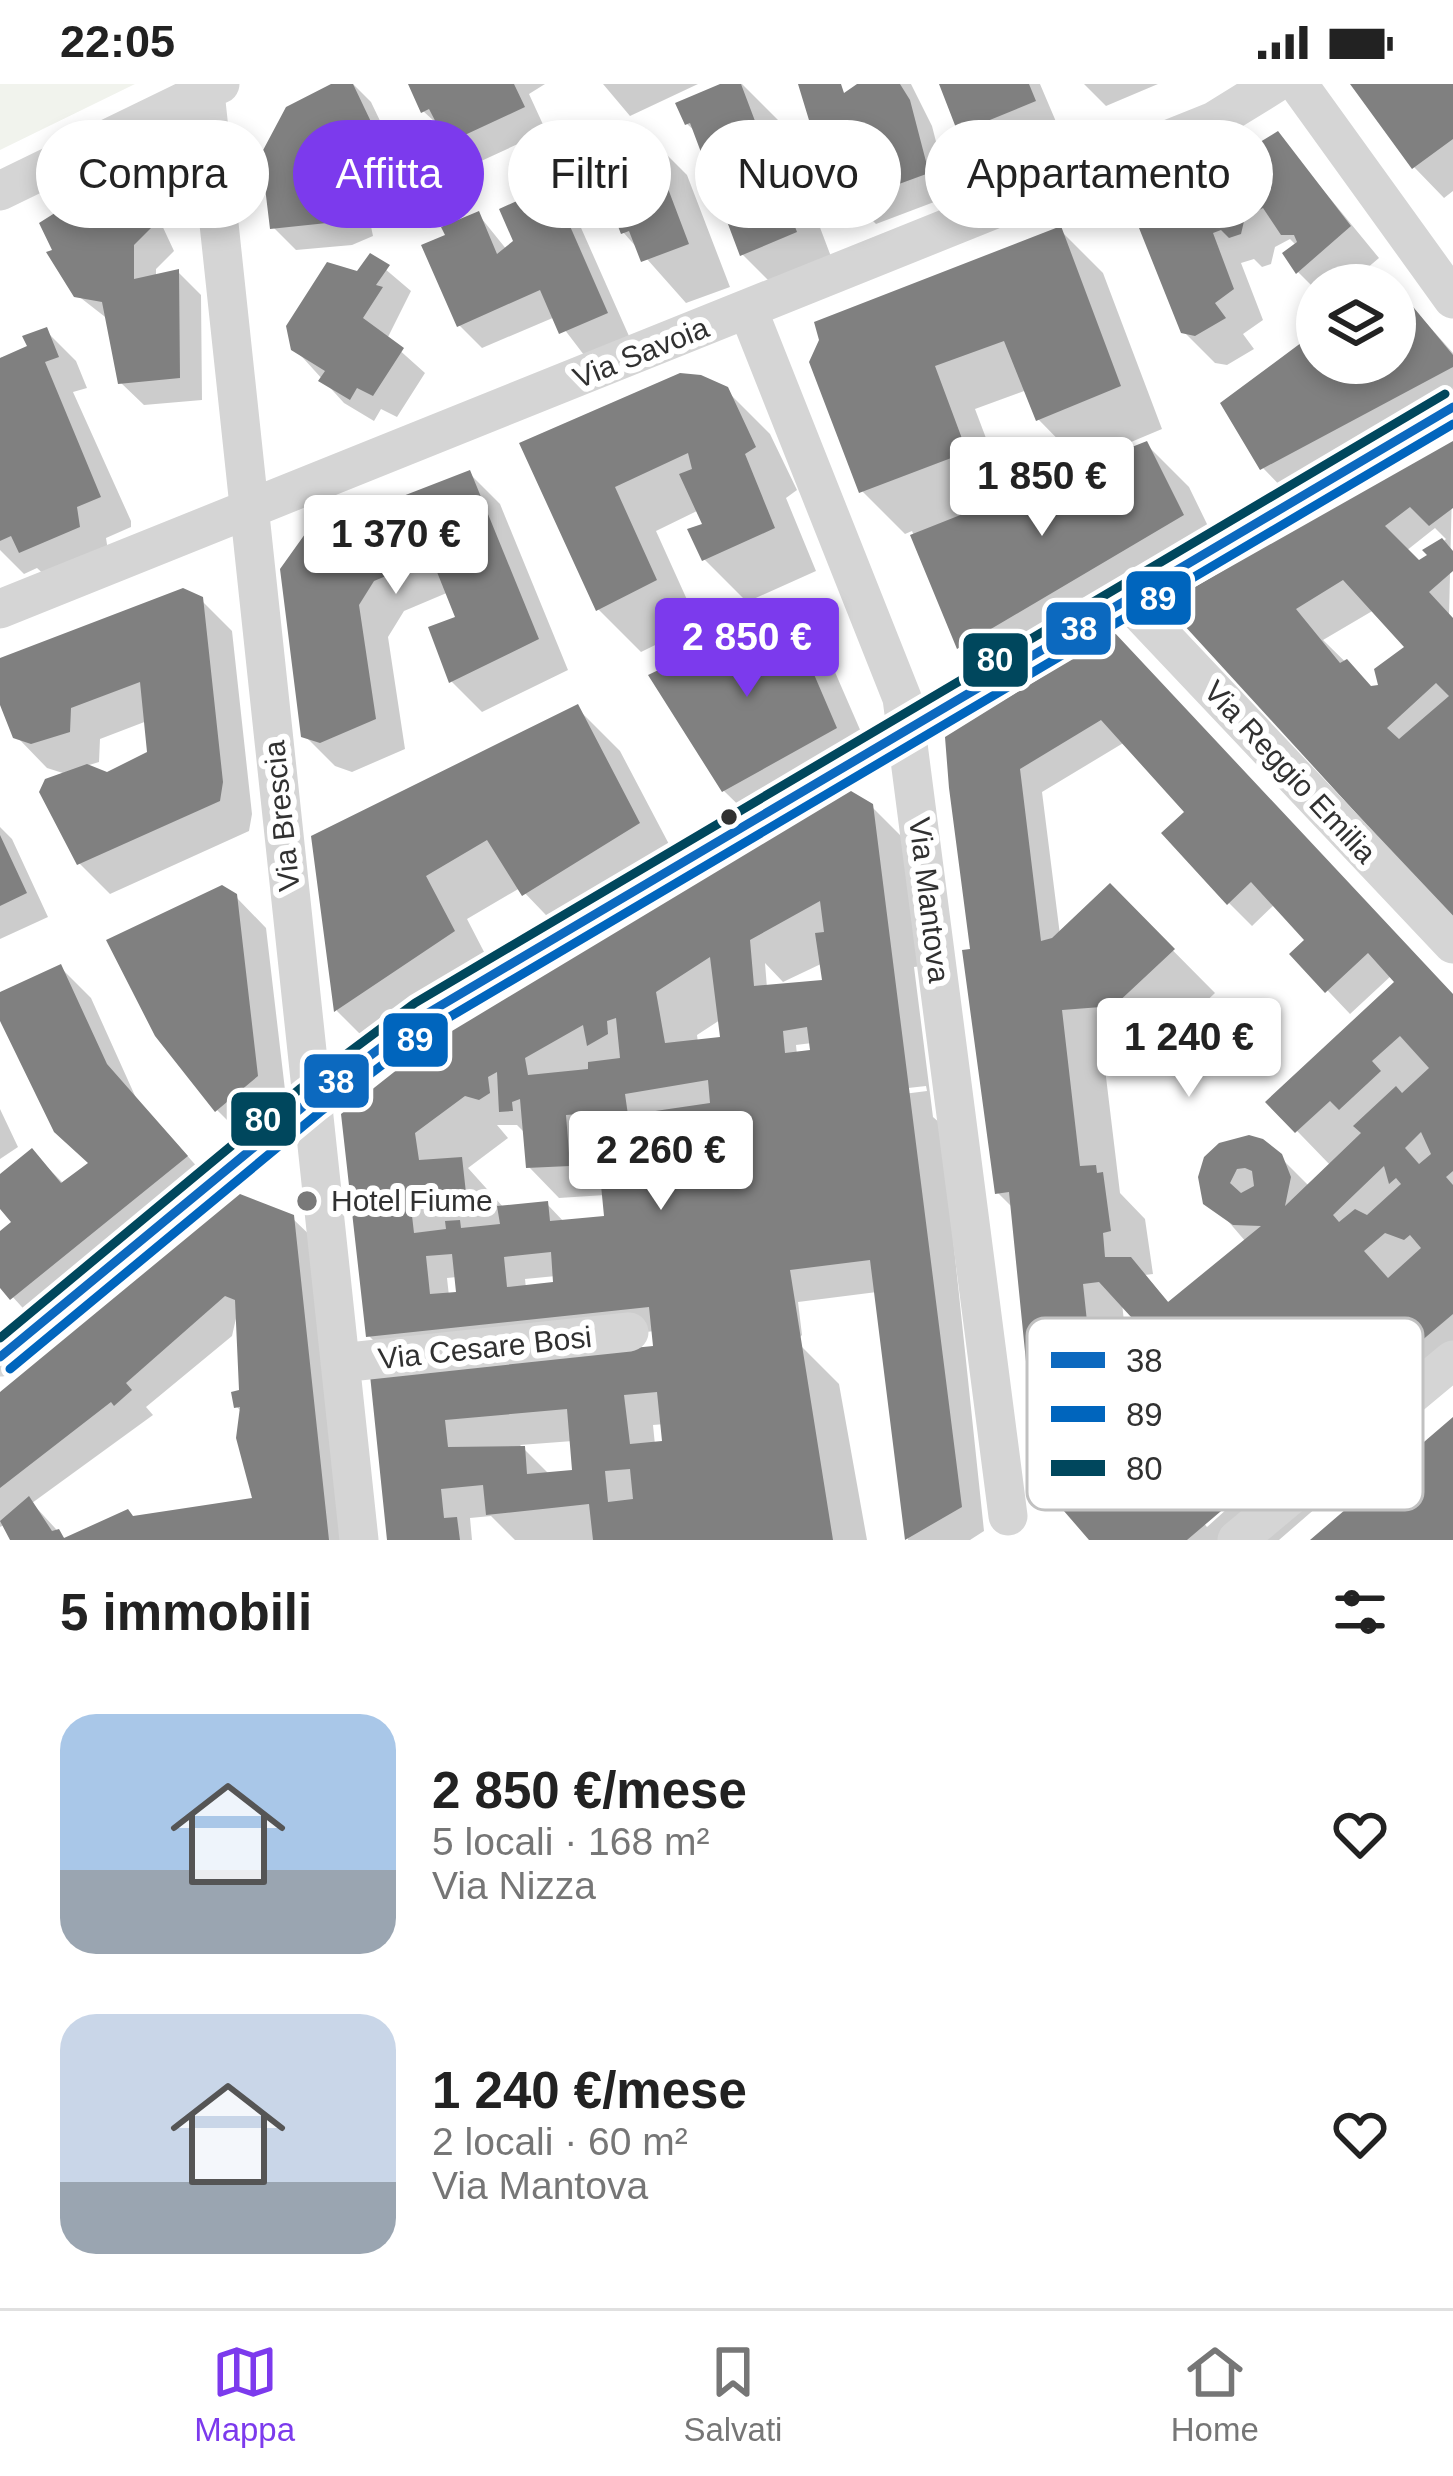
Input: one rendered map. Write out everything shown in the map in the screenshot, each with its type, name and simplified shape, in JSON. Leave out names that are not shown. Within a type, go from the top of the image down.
[{"type":"street","points":[[1298,84],[1453,299]]},
{"type":"street","points":[[0,191],[212,88]]},
{"type":"street","name":"Via Brescia","points":[[212,88],[249,510],[359,1540]]},
{"type":"street","name":"Via Savoia","points":[[0,609],[748,310],[1260,94]]},
{"type":"street","name":"Via Mantova","points":[[748,310],[902,698],[1006,1532]]},
{"type":"street","points":[[0,1357],[311,1100],[423,1016],[1453,407]]},
{"type":"street","name":"Via Reggio Emilia","points":[[1128,600],[1453,944]]},
{"type":"street","name":"Via Cesare Bosi","points":[[340,1364],[629,1332]]},
{"type":"street","points":[[1423,1385],[1453,1360]]},
{"type":"street","points":[[1238,1540],[1274,1510]]},
{"type":"shaded area","points":[[0,84],[135,84],[61,120],[36,120],[36,132],[0,150]]},
{"type":"building","points":[[331,84],[353,84],[370,120],[293,120],[293,227],[270,229],[269,139],[286,107]]},
{"type":"building","points":[[408,84],[514,84],[525,107],[484,126],[484,120],[435,120],[429,109],[421,113]]},
{"type":"building","points":[[720,84],[741,84],[755,120],[695,120],[695,136],[675,103]]},
{"type":"building","points":[[798,84],[841,84],[844,93],[857,84],[900,84],[910,100],[925,174],[901,183],[901,120],[809,120]]},
{"type":"building","points":[[939,84],[1029,84],[1036,101],[990,120],[953,120]]},
{"type":"building","points":[[1350,84],[1453,84],[1453,139],[1412,169]]},
{"type":"building","points":[[1278,131],[1351,226],[1307,264],[1296,264],[1296,274],[1282,253],[1297,242],[1294,235],[1281,235],[1273,223],[1273,134]]},
{"type":"building","points":[[671,197],[689,244],[641,262],[629,231],[621,234],[619,228],[671,228]]},
{"type":"building","points":[[508,205],[508,228],[571,228],[608,313],[559,334],[540,290],[457,327],[421,245],[445,235],[442,228],[484,228],[484,223],[497,254],[513,241],[499,209]]},
{"type":"building","points":[[41,228],[151,228],[134,245],[134,279],[179,269],[180,378],[118,384],[102,302],[74,297],[46,252],[52,250]]},
{"type":"building","points":[[729,228],[795,228],[797,232],[740,256]]},
{"type":"building","points":[[1062,228],[1121,386],[1036,421],[1004,341],[935,366],[967,452],[859,493],[809,362],[819,340],[814,322]]},
{"type":"building","points":[[1139,228],[1242,228],[1241,234],[1229,238],[1221,230],[1213,233],[1234,289],[1215,303],[1226,318],[1195,336],[1181,333]]},
{"type":"building","points":[[370,253],[390,265],[376,285],[383,287],[363,318],[404,348],[373,396],[357,388],[350,400],[318,381],[325,371],[291,350],[286,326],[327,262],[357,271]]},
{"type":"building","points":[[1416,310],[1453,355],[1453,367],[1260,470],[1220,403],[1296,347],[1296,384],[1416,384]]},
{"type":"building","points":[[47,327],[59,357],[45,362],[101,497],[77,507],[80,527],[19,553],[11,536],[0,541],[0,358],[27,346],[22,336]]},
{"type":"building","points":[[680,373],[701,375],[728,387],[756,447],[745,454],[775,528],[702,561],[687,529],[702,524],[679,474],[692,469],[688,453],[615,487],[657,580],[596,611],[519,443]]},
{"type":"building","points":[[1147,441],[1184,515],[957,649],[910,535]]},
{"type":"building","points":[[1453,441],[1453,508],[1429,526],[1410,507],[1385,526],[1419,560],[1427,555],[1422,550],[1442,538],[1453,551],[1453,571],[1429,592],[1453,618],[1453,919],[1172,612],[1186,592]],"holes":[[[1343,580],[1404,647],[1374,669],[1378,685],[1371,686],[1347,659],[1340,663],[1296,609]],[[1436,683],[1449,696],[1399,739],[1387,728]]]},
{"type":"building","points":[[470,470],[539,639],[449,683],[428,627],[455,617],[431,557],[374,581],[359,605],[376,719],[320,743],[301,737],[280,569],[305,534]]},
{"type":"building","points":[[183,588],[203,597],[223,782],[220,801],[77,865],[39,792],[45,779],[87,764],[107,772],[147,752],[140,682],[71,708],[70,732],[31,744],[13,738],[0,705],[0,658]]},
{"type":"building","points":[[786,609],[837,728],[722,792],[648,675]]},
{"type":"building","points":[[1114,632],[1453,994],[1453,1171],[1446,1177],[1453,1185],[1453,1314],[1423,1339],[1423,1318],[1132,1318],[1099,1282],[1083,1284],[1087,1318],[1027,1318],[1027,1371],[1009,1192],[995,1194],[962,950],[970,949],[945,737]],"holes":[[[1101,720],[1184,812],[1161,833],[1227,905],[1251,882],[1304,940],[1289,954],[1325,993],[1368,953],[1394,982],[1265,1102],[1295,1133],[1330,1101],[1339,1110],[1381,1071],[1372,1061],[1400,1036],[1429,1068],[1402,1093],[1396,1086],[1353,1126],[1361,1133],[1285,1206],[1291,1177],[1282,1154],[1249,1135],[1219,1143],[1204,1157],[1198,1177],[1203,1204],[1233,1225],[1261,1226],[1168,1302],[1131,1257],[1105,1257],[1103,1233],[1111,1231],[1103,1172],[1097,1173],[1096,1165],[1080,1166],[1062,1010],[1114,1006],[1175,949],[1110,883],[1052,938],[1041,941],[1020,769]],[[1421,1132],[1431,1154],[1419,1164],[1405,1148]],[[1384,1166],[1389,1184],[1396,1178],[1401,1184],[1367,1215],[1355,1209],[1339,1222],[1333,1215]],[[1237,1169],[1252,1171],[1254,1186],[1241,1193],[1230,1183]],[[1385,1233],[1404,1240],[1410,1235],[1421,1248],[1388,1278],[1364,1251]]]},
{"type":"building","points":[[578,704],[640,823],[522,896],[487,840],[426,876],[455,931],[334,1012],[311,836]]},
{"type":"building","points":[[851,791],[873,804],[962,1507],[905,1540],[870,1260],[790,1270],[833,1540],[593,1540],[589,1504],[486,1515],[483,1485],[441,1489],[444,1518],[457,1517],[460,1540],[387,1540],[370,1375],[653,1346],[649,1307],[366,1337],[341,1114],[427,1046]],"holes":[[[820,901],[824,932],[815,933],[822,980],[754,986],[750,940]],[[710,957],[720,1037],[665,1043],[656,992]],[[616,1018],[620,1058],[588,1062],[588,1069],[528,1075],[525,1058],[583,1025],[587,1046],[608,1034],[607,1021]],[[807,1027],[810,1050],[785,1053],[783,1031]],[[497,1072],[499,1112],[513,1111],[512,1102],[520,1099],[526,1168],[570,1166],[566,1115],[594,1113],[604,1216],[550,1221],[548,1201],[497,1206],[500,1224],[461,1228],[460,1220],[445,1221],[446,1229],[414,1233],[410,1198],[427,1196],[427,1204],[467,1202],[462,1157],[419,1160],[415,1133],[465,1096],[479,1100],[490,1093],[488,1077]],[[708,1080],[710,1103],[628,1115],[625,1094]],[[551,1252],[553,1282],[507,1287],[504,1257]],[[452,1254],[456,1292],[430,1294],[426,1256]],[[657,1392],[662,1441],[630,1444],[624,1395]],[[567,1409],[572,1470],[527,1474],[525,1446],[448,1447],[445,1420]],[[630,1469],[633,1499],[608,1502],[605,1471]]]},
{"type":"building","points":[[0,835],[27,893],[0,906]]},
{"type":"building","points":[[222,885],[237,894],[258,1076],[215,1112],[155,1036],[106,940]]},
{"type":"building","points":[[61,964],[107,1064],[188,1156],[10,1300],[0,1288],[0,1231],[11,1222],[0,1209],[0,1174],[32,1148],[61,1183],[88,1163],[54,1132],[0,1021],[0,992]]},
{"type":"building","points":[[240,1194],[294,1215],[329,1540],[10,1540],[0,1521],[29,1496],[52,1531],[59,1529],[64,1538],[128,1509],[133,1516],[252,1498],[236,1438],[240,1407],[234,1408],[231,1392],[239,1390],[235,1300],[225,1296],[126,1383],[132,1390],[114,1406],[111,1402],[0,1488],[0,1392]]},
{"type":"building","points":[[1453,1417],[1453,1540],[1310,1540],[1345,1510],[1423,1510],[1423,1443]]},
{"type":"building","points":[[1063,1510],[1222,1510],[1187,1540],[1089,1540]]},
{"type":"transit line","name":"80","points":[[0,1338],[301,1088],[415,1003],[1445,394]]},
{"type":"transit line","name":"38","points":[[0,1357],[311,1100],[423,1016],[1453,407]]},
{"type":"transit line","name":"89","points":[[10,1369],[320,1112],[431,1028],[1453,424]]},
{"type":"place","name":"Hotel Fiume","points":[[307,1201]]}]
